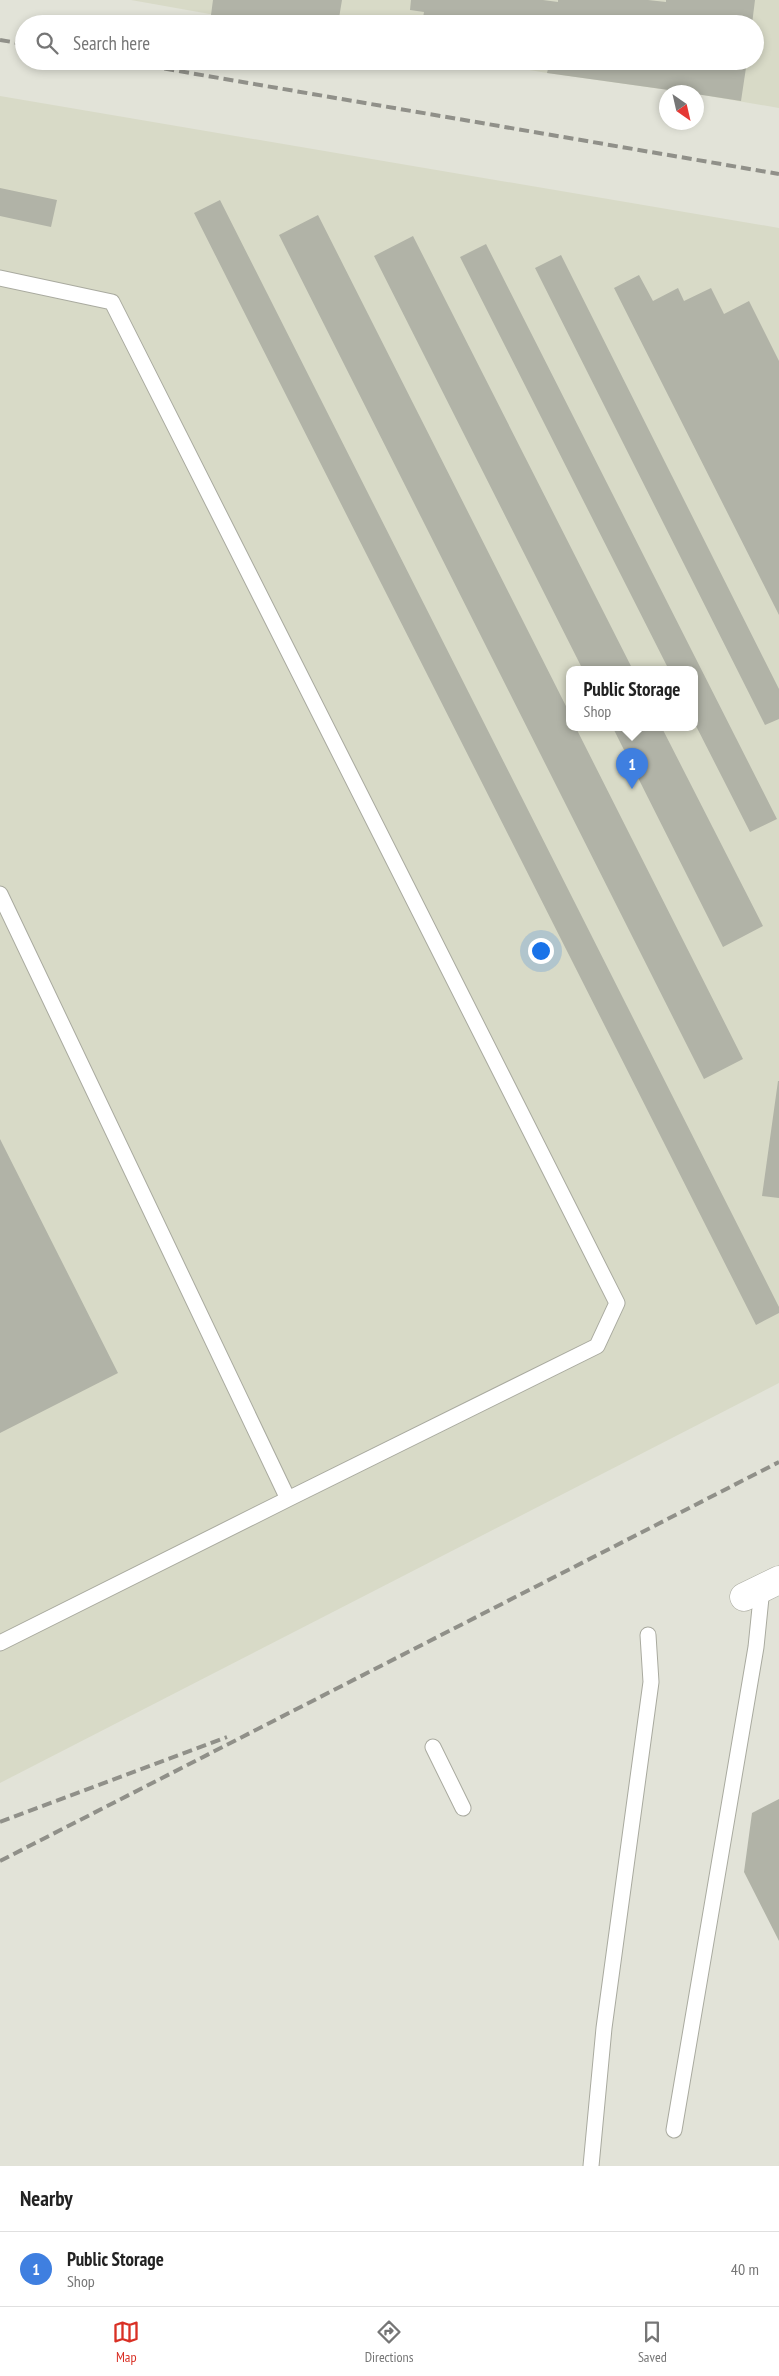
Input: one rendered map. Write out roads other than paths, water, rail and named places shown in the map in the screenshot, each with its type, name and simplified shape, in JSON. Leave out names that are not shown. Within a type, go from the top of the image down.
[{"type":"lane","points":[[0,278],[112,302],[617,1303],[597,1346],[0,1643]]},
{"type":"lane","points":[[0,894],[288,1499]]},
{"type":"lane","points":[[674,2130],[756,1647],[762,1589]]},
{"type":"lane","points":[[590,2166],[604,2028],[651,1682],[648,1635]]},
{"type":"lane","points":[[433,1747],[463,1808]]},
{"type":"railway","points":[[0,40],[15,42]]},
{"type":"railway","points":[[172,70],[779,174]]},
{"type":"railway","points":[[0,1861],[779,1462]]},
{"type":"railway","points":[[0,1822],[227,1737]]},
{"type":"place","name":"Public Storage","points":[[632,789]]}]
